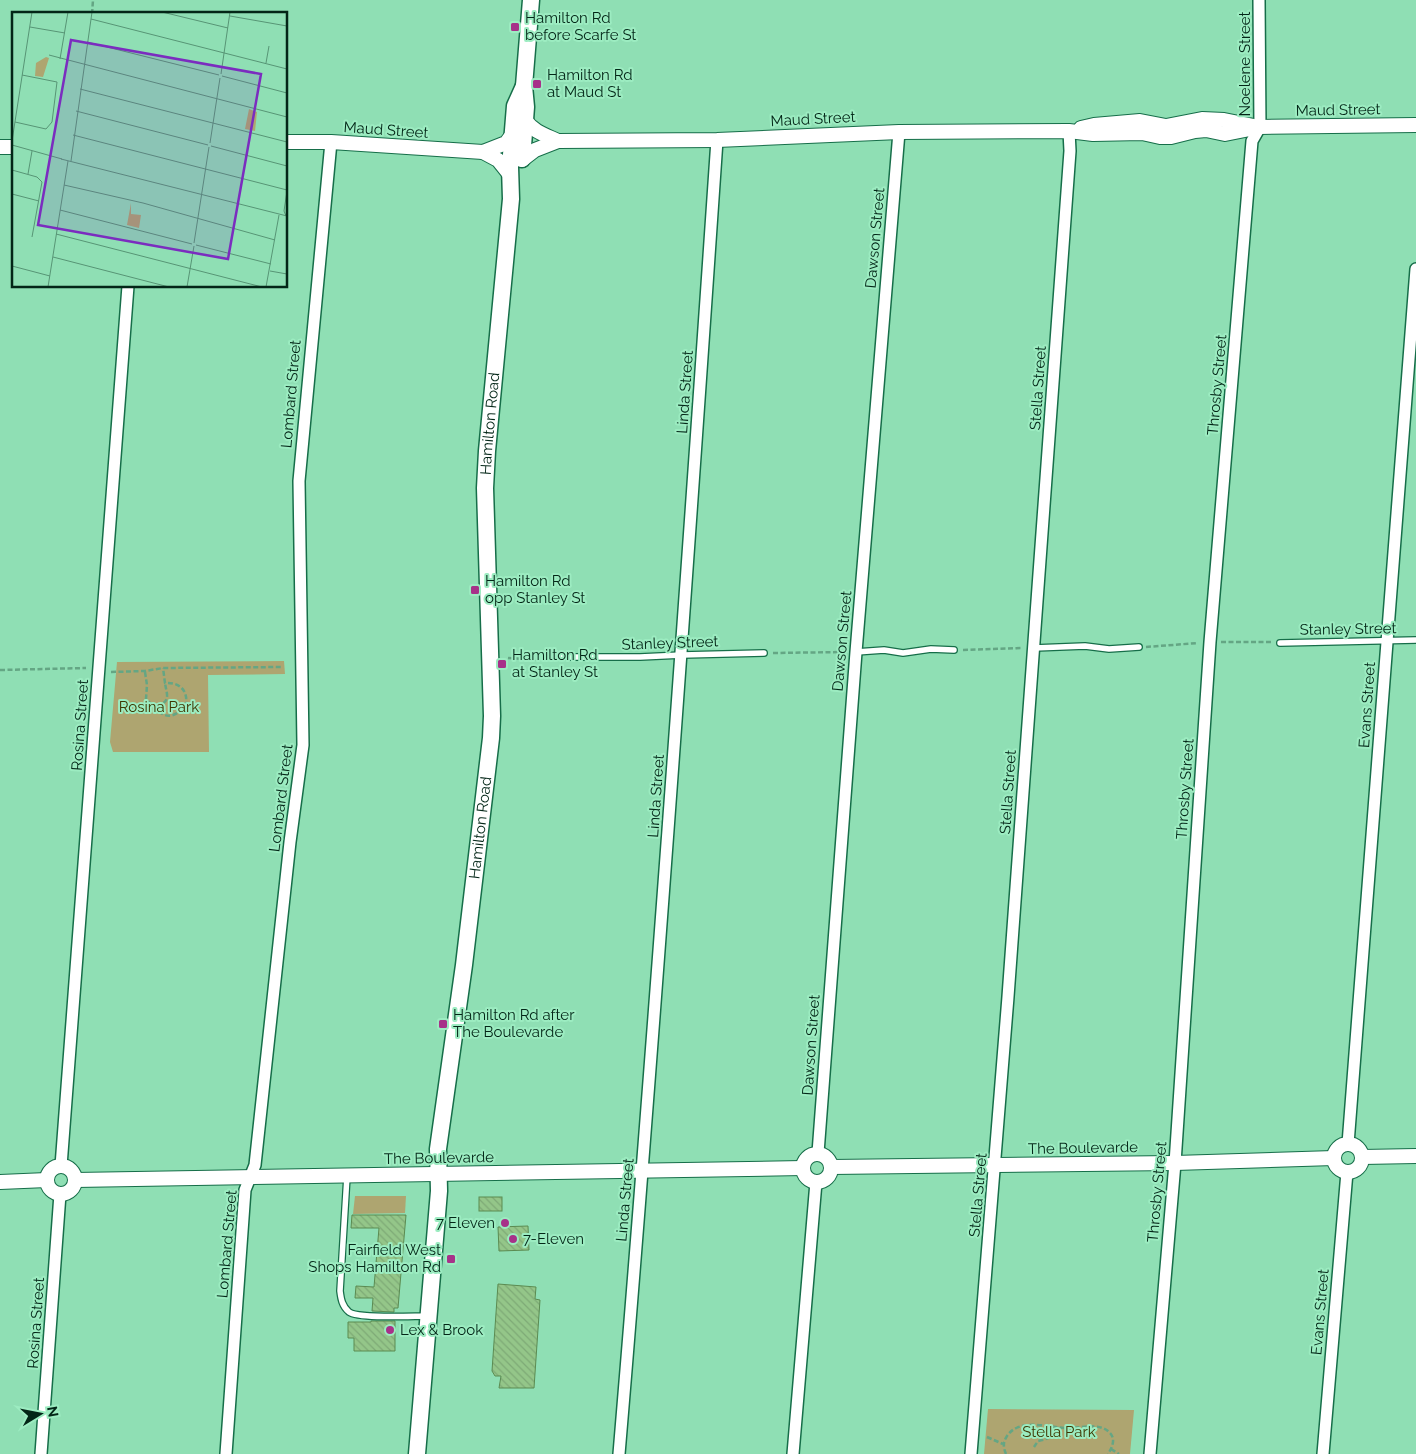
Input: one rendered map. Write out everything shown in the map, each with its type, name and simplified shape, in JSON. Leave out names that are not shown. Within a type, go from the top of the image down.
[{"type":"main road","name":"Hamilton Road","points":[[511,199],[522,160],[526,107],[524,86],[532,0]]},
{"type":"main road","name":"Hamilton Road","points":[[417,1454],[438,1191],[438,1149],[464,966],[491,738],[492,716],[485,488],[511,199],[512,135],[515,106],[524,86]]},
{"type":"street","name":"Noelene Street","points":[[1259,0],[1260,128]]},
{"type":"street","name":"Maud Street","points":[[522,160],[536,150],[558,141],[717,140],[899,132],[1069,131],[1094,125],[1140,121],[1166,126],[1202,118],[1224,120],[1260,128],[1416,125]]},
{"type":"street","name":"Maud Street","points":[[525,120],[530,128],[558,141]]},
{"type":"street","name":"Throsby Street","points":[[1150,1454],[1175,1163],[1210,642],[1252,141],[1260,128]]},
{"type":"street","name":"Stella Street","points":[[971,1454],[1034,648],[1070,151],[1069,131]]},
{"type":"street","name":"Dawson Street","points":[[818,1153],[856,652],[899,132]]},
{"type":"street","name":"Maud Street","points":[[288,142],[330,142],[483,152],[506,143],[512,135]]},
{"type":"street","name":"Linda Street","points":[[619,1454],[643,1170],[682,654],[717,140]]},
{"type":"street","name":"Lombard Street","points":[[226,1454],[245,1190],[255,1165],[288,862],[303,745],[299,481],[330,142]]},
{"type":"street","points":[[483,152],[498,160],[510,175]]},
{"type":"street","name":"Evans Street","points":[[1348,1144],[1416,269]]},
{"type":"street","name":"Rosina Street","points":[[61,1166],[128,288]]},
{"type":"street","points":[[1348,1144],[1359,1150],[1362,1157],[1358,1168],[1347,1172],[1336,1166],[1334,1158],[1337,1150],[1348,1144]]},
{"type":"street","points":[[818,1153],[826,1156],[832,1167],[827,1178],[816,1182],[805,1176],[803,1168],[809,1156],[818,1153]]},
{"type":"street","points":[[1362,1157],[1416,1156]]},
{"type":"street","name":"The Boulevarde","points":[[832,1167],[1175,1163],[1334,1158]]},
{"type":"street","points":[[61,1166],[66,1167],[72,1172],[75,1180],[73,1189],[65,1194],[51,1190],[47,1180],[53,1169],[61,1166]]},
{"type":"street","name":"The Boulevarde","points":[[75,1180],[803,1168]]},
{"type":"street","name":"Evans Street","points":[[1323,1454],[1347,1172]]},
{"type":"street","points":[[0,1182],[47,1180]]},
{"type":"street","points":[[793,1454],[816,1182]]},
{"type":"street","name":"Rosina Street","points":[[41,1454],[60,1194]]},
{"type":"lane","name":"Stanley Street","points":[[1280,642],[1416,640]]},
{"type":"lane","points":[[1034,648],[1085,646],[1109,650],[1139,647]]},
{"type":"lane","points":[[856,652],[884,650],[903,653],[931,649],[954,650]]},
{"type":"lane","name":"Stanley Street","points":[[547,657],[640,658],[682,654],[764,653]]},
{"type":"lane","points":[[347,1176],[340,1291],[342,1304],[350,1313],[363,1316],[428,1316]]},
{"type":"path","points":[[1139,647],[1210,642],[1280,642]]},
{"type":"path","points":[[954,650],[1034,648]]},
{"type":"path","points":[[764,653],[856,652]]},
{"type":"path","points":[[508,658],[536,661],[547,657]]},
{"type":"path","points":[[0,670],[145,671],[163,668],[283,667]]},
{"type":"path","points":[[157,707],[164,703],[167,698],[163,668]]},
{"type":"path","points":[[145,671],[146,699],[167,716],[176,714],[186,704],[187,698],[184,689],[176,683],[165,683]]},
{"type":"path","points":[[1006,1454],[1004,1444],[1011,1429],[1023,1425],[1059,1428],[1099,1427],[1110,1431],[1113,1437],[1108,1454]]},
{"type":"path","points":[[1034,1447],[1038,1441],[1051,1438],[1059,1428]]},
{"type":"path","points":[[987,1437],[1004,1444]]},
{"type":"path","points":[[1111,1449],[1119,1454]]},
{"type":"green space","name":"Rosina Park","points":[[284,661],[285,674],[208,675],[209,752],[113,752],[110,742],[117,662]]},
{"type":"green space","points":[[355,1196],[406,1196],[405,1213],[353,1214]]},
{"type":"green space","name":"Stella Park","points":[[988,1409],[1134,1410],[1130,1454],[984,1454]]},
{"type":"building","points":[[479,1197],[502,1197],[502,1211],[479,1211]]},
{"type":"building","points":[[352,1215],[406,1215],[398,1308],[394,1308],[394,1312],[372,1311],[373,1298],[355,1298],[356,1286],[374,1287],[379,1228],[351,1228]]},
{"type":"building","name":"7-Eleven","points":[[528,1226],[529,1250],[499,1251],[498,1227]]},
{"type":"building","points":[[498,1284],[536,1287],[535,1299],[540,1300],[534,1388],[499,1388],[501,1376],[495,1376],[492,1371]]},
{"type":"building","points":[[395,1321],[395,1351],[354,1351],[354,1338],[348,1338],[348,1322]]},
{"type":"place","name":"Hamilton Rd before Scarfe St","points":[[515,27]]},
{"type":"place","name":"Hamilton Rd at Maud St","points":[[537,84]]},
{"type":"place","name":"Hamilton Rd opp Stanley St","points":[[475,590]]},
{"type":"place","name":"Hamilton Rd at Stanley St","points":[[502,664]]},
{"type":"place","name":"Hamilton Rd after The Boulevarde","points":[[443,1024]]},
{"type":"place","name":"7 Eleven","points":[[505,1223]]},
{"type":"place","name":"7-Eleven","points":[[513,1239]]},
{"type":"place","name":"Fairfield West Shops Hamilton Rd","points":[[451,1259]]},
{"type":"place","name":"Lex & Brook","points":[[390,1330]]}]
